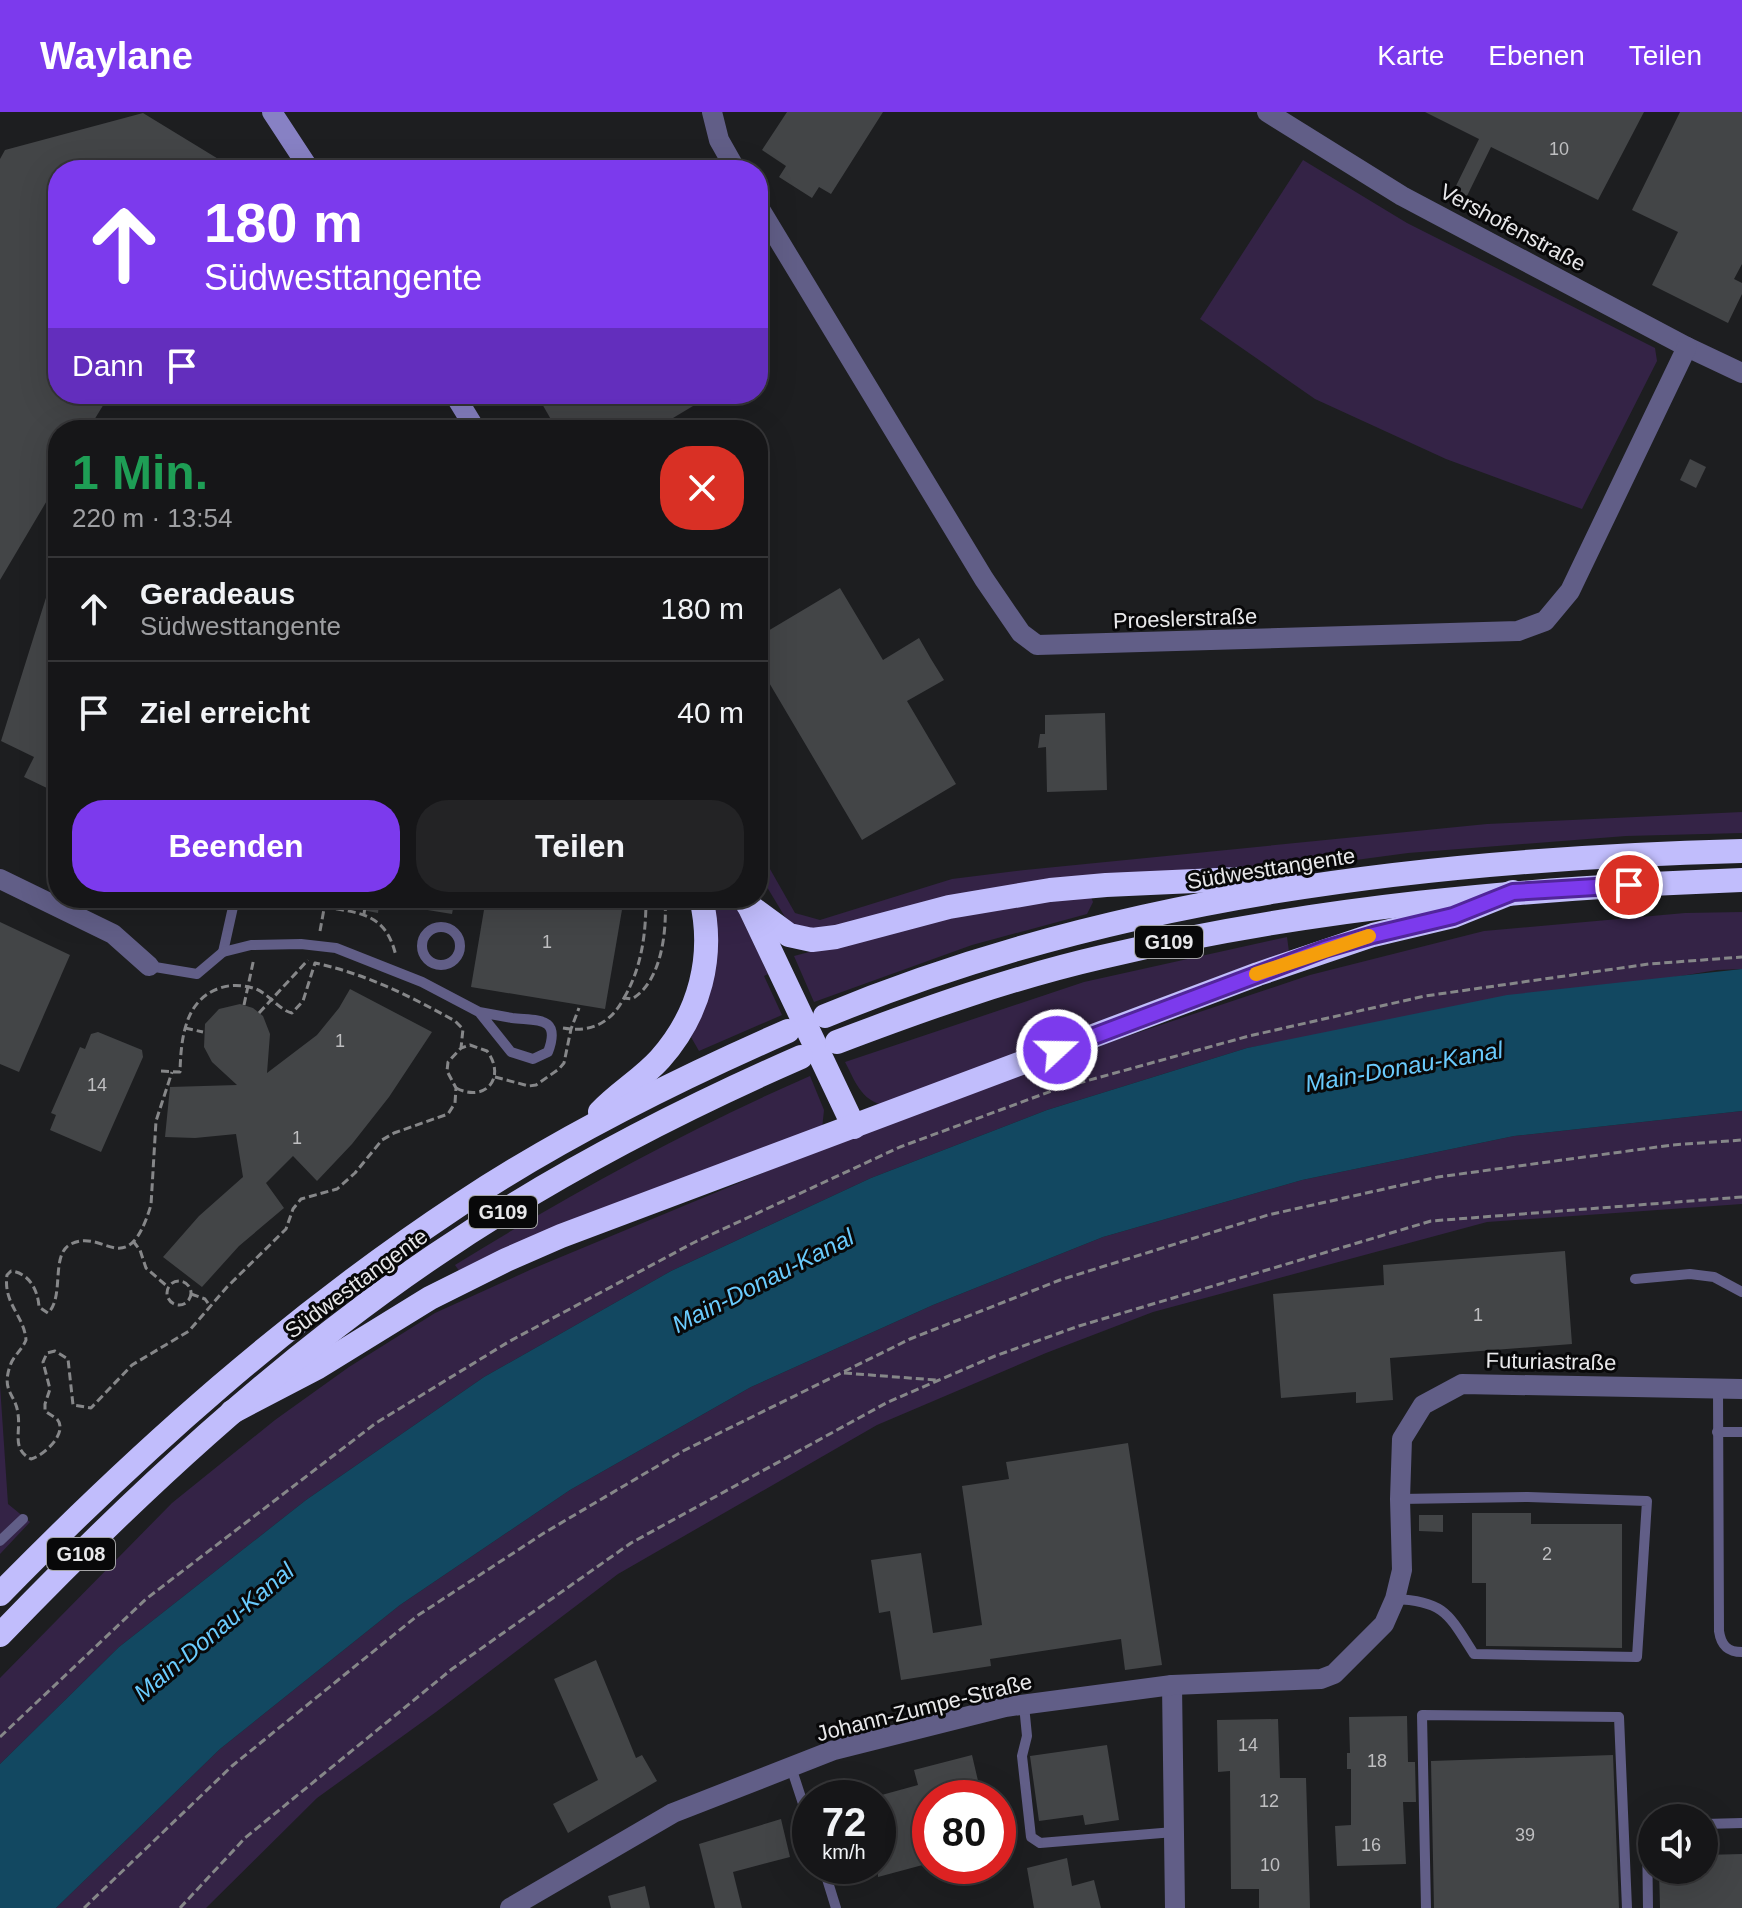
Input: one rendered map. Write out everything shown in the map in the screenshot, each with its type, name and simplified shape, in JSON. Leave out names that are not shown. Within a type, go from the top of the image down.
[{"type":"highway","name":"Südwesttangente","points":[[825,1016],[947,971],[1056,938],[1204,904],[1347,880],[1549,860],[1742,851]]},
{"type":"highway","points":[[754,908],[789,935],[812,940],[836,937],[949,907],[1050,890],[1269,877],[1347,880]]},
{"type":"highway","name":"G109","points":[[837,1042],[1016,980],[1212,933],[1328,913],[1513,892],[1742,880]]},
{"type":"highway","points":[[232,1412],[318,1367],[403,1313],[506,1260],[595,1223],[1314,953],[1453,916],[1513,892]]},
{"type":"highway","points":[[584,1130],[618,1094],[659,1060],[686,1023],[700,990],[706,959],[703,908]]},
{"type":"highway","points":[[749,908],[854,1127]]},
{"type":"highway","name":"Südwesttangente","points":[[0,1594],[142,1455],[238,1369],[347,1283],[464,1201],[584,1130],[699,1071],[788,1031]]},
{"type":"highway","name":"Südwesttangente","points":[[0,1635],[232,1412],[383,1292],[514,1205],[624,1141],[718,1093],[801,1057]]},
{"type":"main road","points":[[272,112],[303,160]]},
{"type":"street","points":[[712,112],[719,140],[730,160]]},
{"type":"street","name":"Vershofenstraße","points":[[1267,112],[1402,196],[1742,373]]},
{"type":"street","name":"Proeslerstraße","points":[[768,223],[984,579],[1021,633],[1037,645],[1518,631],[1545,621],[1570,591],[1687,347]]},
{"type":"street","points":[[0,879],[48,902]]},
{"type":"street","points":[[60,908],[113,934],[149,966]]},
{"type":"street","name":"Futuriastraße","points":[[1334,1674],[1384,1624],[1395,1599],[1402,1570],[1402,1439],[1423,1405],[1462,1384],[1742,1389]]},
{"type":"street","name":"Johann-Zumpe-Straße","points":[[510,1908],[673,1813],[834,1750],[1024,1705],[1172,1685],[1321,1679],[1334,1674]]},
{"type":"street","points":[[1172,1685],[1175,1908]]},
{"type":"lane","points":[[149,966],[197,974],[208,967],[223,952],[233,908]]},
{"type":"lane","points":[[223,952],[257,945],[336,948],[422,982],[479,1012],[516,1019],[541,1019],[552,1034],[548,1052],[533,1059],[511,1052],[479,1012]]},
{"type":"lane","points":[[422,982],[432,963]]},
{"type":"lane","points":[[1635,1279],[1690,1274],[1714,1277],[1742,1292]]},
{"type":"lane","points":[[1718,1389],[1719,1631],[1721,1642],[1727,1650],[1742,1652]]},
{"type":"lane","points":[[1717,1432],[1742,1432]]},
{"type":"lane","points":[[1395,1599],[1416,1600],[1442,1609],[1474,1654],[1637,1657],[1647,1501],[1528,1497],[1400,1499]]},
{"type":"lane","points":[[0,1541],[23,1519]]},
{"type":"lane","points":[[1024,1705],[1027,1736],[1022,1756],[1031,1837],[1040,1843],[1174,1832]]},
{"type":"lane","points":[[1426,1908],[1422,1715],[1619,1717],[1627,1908]]},
{"type":"lane","points":[[791,1767],[795,1780]]},
{"type":"lane","points":[[1718,1824],[1742,1823]]},
{"type":"lane","points":[[829,1884],[836,1908]]},
{"type":"lane","points":[[1648,1884],[1648,1908]]},
{"type":"path","points":[[259,1013],[318,946],[324,908]]},
{"type":"path","points":[[330,908],[364,914],[380,924],[391,937],[397,959],[392,987]]},
{"type":"path","points":[[364,914],[365,908]]},
{"type":"path","points":[[547,1025],[591,1029],[617,1012],[636,978],[646,908]]},
{"type":"path","points":[[624,998],[632,999],[645,991],[662,948],[665,908]]},
{"type":"path","points":[[244,1005],[257,945]]},
{"type":"path","points":[[0,1737],[146,1599],[376,1423],[510,1341],[678,1250],[900,1147],[1057,1089],[1249,1036],[1411,999],[1649,964],[1742,957]]},
{"type":"path","points":[[161,1071],[180,1072],[185,1028],[192,1009],[209,993],[227,986],[248,987],[292,1013],[303,1001],[315,963],[345,969],[392,987],[455,1021],[463,1029],[461,1048]]},
{"type":"path","points":[[495,1077],[529,1086],[539,1084],[564,1063],[579,1008]]},
{"type":"path","points":[[185,1028],[203,1032]]},
{"type":"path","points":[[172,1072],[156,1121],[151,1205],[133,1241],[128,1247],[118,1250],[88,1241],[71,1243],[65,1249],[55,1303],[48,1313],[39,1307],[34,1287],[25,1276],[16,1271],[7,1275],[11,1308],[25,1332],[26,1340],[10,1364],[7,1386],[18,1412],[17,1440],[25,1456],[31,1459],[37,1458],[58,1435],[57,1419],[45,1411],[50,1389],[43,1362],[47,1353],[55,1351],[68,1359],[73,1405],[91,1408],[132,1365],[189,1331],[227,1287],[286,1229],[293,1209],[301,1199],[337,1189],[367,1160],[382,1140],[394,1133],[448,1114],[455,1103],[456,1088],[447,1071],[448,1062],[461,1048],[470,1045],[487,1051],[496,1067],[490,1085],[474,1094],[456,1088]]},
{"type":"path","points":[[84,1908],[232,1766],[417,1616],[544,1533],[683,1451],[910,1339],[1060,1280],[1268,1215],[1438,1177],[1672,1145],[1742,1140]]},
{"type":"path","points":[[180,1908],[245,1838],[440,1679],[631,1543],[888,1402],[995,1356],[1079,1326],[1431,1221],[1742,1197]]},
{"type":"path","points":[[133,1241],[140,1250],[146,1268],[168,1287],[168,1299],[175,1305],[187,1303],[191,1294],[184,1282],[176,1281],[168,1287]]},
{"type":"path","points":[[191,1294],[205,1299],[211,1306]]},
{"type":"path","points":[[840,1373],[939,1380]]},
{"type":"shaded area","points":[[1303,160],[1407,223],[1655,348],[1657,361],[1582,509],[1446,459],[1315,399],[1200,319]]},
{"type":"shaded area","points":[[1742,812],[1742,833],[1626,836],[1408,853],[822,932],[796,926],[785,917],[768,889],[768,866],[795,913],[820,920],[952,879],[1487,824]]},
{"type":"shaded area","points":[[1091,897],[1093,902],[1087,914],[972,945],[814,1002],[794,956],[973,909]]},
{"type":"shaded area","points":[[709,908],[737,908],[768,974],[764,976],[782,1015],[699,1051],[691,1037],[704,1006]]},
{"type":"shaded area","points":[[1742,912],[1742,969],[1717,970],[1247,1048],[1047,1110],[871,1178],[671,1271],[484,1377],[306,1500],[119,1647],[0,1764],[0,1678],[172,1503],[275,1420],[349,1367],[435,1313],[532,1269],[825,1147],[1110,1042],[1310,975],[1484,931],[1685,913]]},
{"type":"shaded area","points":[[1287,937],[1289,952],[883,1105],[864,1094],[845,1062],[1084,982]]},
{"type":"shaded area","points":[[810,1076],[824,1110],[822,1129],[462,1275],[455,1265],[629,1164],[718,1118]]},
{"type":"shaded area","points":[[1742,1111],[1742,1204],[1487,1222],[1153,1312],[1046,1353],[877,1425],[618,1574],[317,1798],[206,1908],[56,1908],[220,1749],[400,1605],[570,1490],[751,1387],[933,1305],[1103,1237],[1302,1180],[1514,1136]]},
{"type":"shaded area","points":[[0,1385],[8,1504],[30,1522],[0,1554]]},
{"type":"water","name":"Main-Donau-Kanal","points":[[1742,969],[1742,1111],[1514,1136],[1302,1180],[1103,1237],[933,1305],[751,1387],[570,1490],[400,1605],[220,1749],[56,1908],[0,1908],[0,1764],[119,1647],[306,1500],[484,1377],[671,1271],[871,1178],[1047,1110],[1247,1048],[1507,995]]},
{"type":"building","points":[[787,112],[883,112],[831,194],[819,187],[812,198],[779,177],[786,166],[762,150]]},
{"type":"building","points":[[1425,112],[1644,112],[1598,200],[1491,147],[1467,196],[1454,190],[1479,139]]},
{"type":"building","points":[[1680,112],[1742,112],[1742,264],[1734,279],[1742,283],[1742,294],[1728,323],[1652,285],[1678,232],[1632,210]]},
{"type":"building","points":[[143,113],[220,160],[48,160],[48,404],[104,404],[94,420],[48,420],[48,499],[0,580],[0,159],[5,150]]},
{"type":"building","points":[[542,404],[696,404],[670,420],[551,420]]},
{"type":"building","points":[[1690,459],[1706,467],[1696,488],[1680,480]]},
{"type":"building","points":[[840,588],[883,660],[919,638],[944,680],[907,701],[956,784],[862,840],[768,681],[768,631]]},
{"type":"building","points":[[48,591],[48,789],[24,777],[34,757],[1,741]]},
{"type":"building","points":[[1105,713],[1107,790],[1047,792],[1046,747],[1038,748],[1040,734],[1045,734],[1045,715]]},
{"type":"building","points":[[352,908],[379,908],[378,913]]},
{"type":"building","points":[[415,908],[453,908],[452,914]]},
{"type":"building","points":[[484,908],[622,908],[605,1009],[471,987]]},
{"type":"building","points":[[0,922],[70,955],[19,1072],[0,1064]]},
{"type":"building","points":[[350,989],[432,1032],[389,1097],[352,1144],[317,1181],[293,1156],[266,1183],[284,1208],[239,1246],[202,1287],[163,1257],[199,1216],[243,1177],[236,1134],[165,1137],[170,1087],[237,1085],[212,1062],[204,1047],[205,1024],[219,1009],[240,1004],[253,1008],[263,1016],[270,1034],[267,1073],[317,1035]]},
{"type":"building","points":[[98,1032],[142,1050],[143,1057],[101,1152],[50,1130],[56,1115],[51,1113],[80,1047],[85,1049],[91,1034]]},
{"type":"building","points":[[1565,1251],[1572,1344],[1390,1358],[1393,1400],[1356,1403],[1356,1392],[1281,1398],[1273,1294],[1384,1285],[1383,1265]]},
{"type":"building","points":[[1128,1443],[1162,1665],[1125,1670],[1121,1639],[990,1659],[991,1666],[901,1680],[890,1611],[879,1613],[871,1560],[921,1553],[933,1633],[982,1625],[962,1486],[1009,1479],[1006,1462]]},
{"type":"building","points":[[1472,1513],[1531,1513],[1531,1524],[1622,1524],[1622,1648],[1486,1646],[1486,1583],[1472,1583]]},
{"type":"building","points":[[1419,1515],[1443,1515],[1443,1532],[1419,1531]]},
{"type":"building","points":[[596,1660],[636,1758],[642,1755],[657,1781],[568,1833],[553,1804],[598,1780],[554,1679]]},
{"type":"building","points":[[1407,1716],[1408,1762],[1415,1762],[1416,1802],[1403,1802],[1406,1864],[1337,1866],[1335,1826],[1351,1825],[1351,1769],[1347,1769],[1349,1717]]},
{"type":"building","points":[[1278,1719],[1280,1778],[1306,1778],[1310,1908],[1259,1908],[1259,1889],[1231,1889],[1230,1771],[1218,1772],[1217,1720]]},
{"type":"building","points":[[1107,1745],[1119,1820],[1085,1825],[1083,1815],[1039,1821],[1030,1756]]},
{"type":"building","points":[[972,1755],[978,1780],[917,1780],[914,1770]]},
{"type":"building","points":[[1613,1755],[1619,1908],[1434,1908],[1431,1761]]},
{"type":"building","points":[[912,1787],[912,1868],[896,1872],[896,1791]]},
{"type":"building","points":[[781,1819],[790,1857],[733,1872],[742,1908],[715,1908],[699,1844]]},
{"type":"building","points":[[1742,1854],[1742,1908],[1660,1908],[1659,1884],[1718,1884],[1718,1855]]},
{"type":"building","points":[[1067,1858],[1072,1886],[1094,1880],[1101,1908],[1034,1908],[1027,1868]]},
{"type":"building","points":[[645,1886],[650,1908],[611,1908],[608,1896]]},
{"type":"slow traffic","points":[[1256,974],[1369,936]]},
{"type":"route","points":[[1057,1050],[1325,949],[1453,916],[1513,892],[1629,885]]}]
